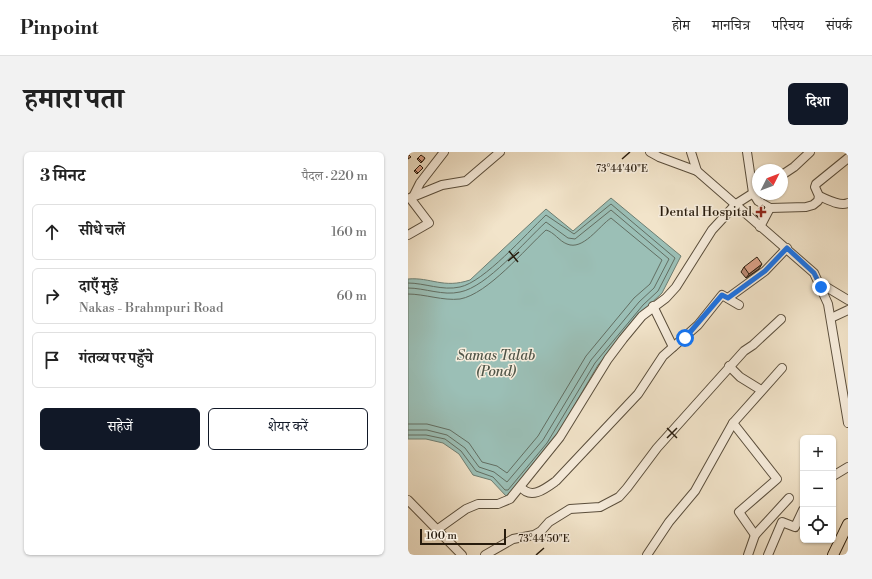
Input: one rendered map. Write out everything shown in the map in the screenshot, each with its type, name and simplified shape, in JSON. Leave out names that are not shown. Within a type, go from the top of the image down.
[{"type":"main road","points":[[832,555],[848,524]]},
{"type":"street","points":[[408,235],[429,224],[410,198],[414,195],[420,183],[444,152]]},
{"type":"street","points":[[414,195],[456,181],[466,181],[500,152]]},
{"type":"street","points":[[650,152],[659,157],[697,171],[814,273],[828,304],[848,423]]},
{"type":"street","points":[[691,152],[697,171]]},
{"type":"street","points":[[747,152],[752,177]]},
{"type":"street","points":[[788,171],[810,152]]},
{"type":"street","points":[[758,200],[770,208],[813,206],[818,201],[819,196],[815,187],[816,184],[848,158]]},
{"type":"street","points":[[438,529],[466,509],[478,504],[504,503],[510,499],[560,437],[608,359],[642,316],[653,306],[666,298],[676,287],[687,273],[704,241],[736,204],[752,194]]},
{"type":"street","points":[[819,196],[837,203],[848,203]]},
{"type":"street","points":[[760,227],[770,208]]},
{"type":"street","points":[[728,298],[765,271],[787,248]]},
{"type":"street","points":[[817,282],[848,300]]},
{"type":"street","points":[[521,487],[526,493],[530,494],[546,488],[556,481],[638,394],[663,356],[698,325],[722,295],[739,305]]},
{"type":"street","points":[[653,306],[673,347]]},
{"type":"street","points":[[831,318],[848,310]]},
{"type":"street","points":[[485,555],[513,539],[538,533],[560,514],[570,509],[600,507],[618,497],[627,488],[657,448],[729,366],[781,319]]},
{"type":"street","points":[[729,366],[740,377],[762,390]]},
{"type":"street","points":[[647,555],[669,522],[695,490],[733,423],[782,368]]},
{"type":"street","points":[[733,423],[777,479],[739,512],[755,535]]},
{"type":"street","points":[[836,474],[848,468]]},
{"type":"street","points":[[748,555],[755,535],[789,498]]},
{"type":"street","points":[[408,500],[462,555]]},
{"type":"street","points":[[768,555],[782,522],[794,527],[800,516]]},
{"type":"water","name":"Samas Talab (Pond)","points":[[611,198],[681,256],[662,293],[646,308],[598,365],[551,445],[507,497],[491,480],[473,475],[459,454],[443,443],[426,439],[408,439],[408,279],[445,283],[470,280],[546,209],[573,231]]},
{"type":"building","points":[[421,155],[425,158],[422,162],[418,158]]},
{"type":"building","points":[[420,165],[423,168],[418,173],[415,170]]},
{"type":"building","points":[[762,205],[765,207],[761,215],[757,211]]},
{"type":"building","points":[[757,257],[762,264],[749,274],[744,267]]},
{"type":"place","name":"Dental Hospital","points":[[761,212]]},
{"type":"route","points":[[685,338],[698,325],[722,295],[728,298],[753,280],[774,263],[787,248],[814,273],[817,282],[821,287]]}]
